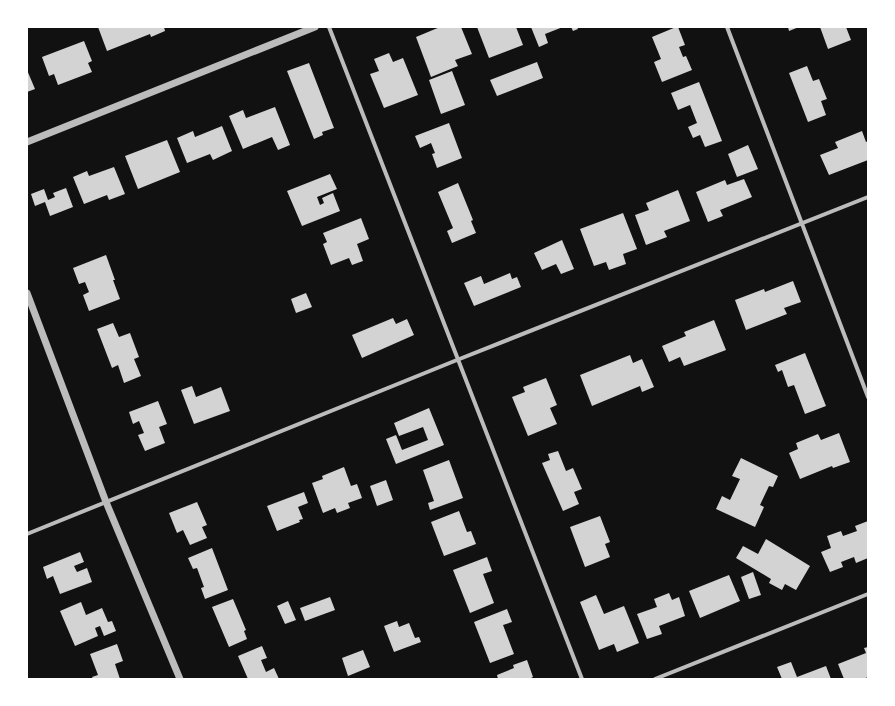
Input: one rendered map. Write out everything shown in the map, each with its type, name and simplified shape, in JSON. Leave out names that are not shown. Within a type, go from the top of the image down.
[{"type":"street","points":[[27,142],[315,27]]},
{"type":"street","points":[[329,27],[582,679]]},
{"type":"street","points":[[727,27],[868,397]]},
{"type":"street","points":[[27,534],[457,360],[868,197]]},
{"type":"street","points":[[27,293],[106,502],[180,679]]},
{"type":"street","points":[[655,679],[868,594]]},
{"type":"building","points":[[98,27],[164,27],[165,31],[151,37],[150,34],[107,51]]},
{"type":"building","points":[[440,27],[461,27],[472,54],[455,60],[458,66],[431,77],[416,37]]},
{"type":"building","points":[[477,27],[516,27],[523,45],[489,58]]},
{"type":"building","points":[[531,27],[563,27],[545,34],[548,43],[539,47]]},
{"type":"building","points":[[571,27],[577,27],[578,29],[573,31]]},
{"type":"building","points":[[678,27],[685,45],[679,47],[683,57],[686,56],[692,70],[662,82],[654,62],[661,59],[652,37]]},
{"type":"building","points":[[788,27],[799,27],[789,31]]},
{"type":"building","points":[[820,27],[846,27],[851,40],[828,49]]},
{"type":"building","points":[[84,41],[92,61],[88,63],[92,72],[58,85],[54,74],[49,76],[42,57]]},
{"type":"building","points":[[389,53],[393,62],[403,58],[418,95],[384,108],[370,74],[379,71],[374,59]]},
{"type":"building","points":[[537,62],[543,78],[497,96],[490,80]]},
{"type":"building","points":[[309,63],[334,128],[322,132],[323,135],[314,139],[287,71]]},
{"type":"building","points":[[807,66],[813,81],[819,79],[827,99],[821,101],[826,115],[808,122],[789,73]]},
{"type":"building","points":[[27,70],[35,89],[27,92]]},
{"type":"building","points":[[452,71],[465,105],[441,114],[429,80]]},
{"type":"building","points":[[699,82],[722,141],[705,147],[700,135],[693,138],[688,127],[697,123],[690,105],[678,110],[671,93]]},
{"type":"building","points":[[275,107],[290,145],[278,150],[272,137],[243,149],[229,116],[243,110],[246,118]]},
{"type":"building","points":[[449,123],[462,158],[437,168],[432,154],[435,153],[431,143],[420,148],[415,136]]},
{"type":"building","points":[[222,126],[232,151],[213,160],[210,154],[187,163],[177,138],[193,131],[195,137]]},
{"type":"building","points":[[862,131],[866,142],[868,141],[868,160],[829,175],[820,155],[838,148],[835,142]]},
{"type":"building","points":[[167,140],[180,172],[138,189],[125,156]]},
{"type":"building","points":[[748,145],[758,169],[737,177],[728,154]]},
{"type":"building","points":[[114,167],[125,194],[109,200],[107,195],[84,204],[73,177],[87,171],[89,176]]},
{"type":"building","points":[[330,174],[337,189],[317,197],[320,205],[324,203],[322,198],[333,193],[340,211],[302,226],[287,191]]},
{"type":"building","points":[[744,179],[752,197],[720,210],[723,216],[708,222],[696,192],[725,180],[727,185]]},
{"type":"building","points":[[458,183],[473,220],[471,221],[476,233],[452,243],[447,231],[453,228],[438,192]]},
{"type":"building","points":[[66,188],[73,207],[50,216],[45,202],[35,206],[31,194],[44,189],[48,200],[55,197],[53,193]]},
{"type":"building","points":[[678,190],[690,221],[664,231],[667,237],[646,245],[635,215],[649,210],[646,203]]},
{"type":"building","points":[[623,213],[637,249],[623,254],[626,264],[609,270],[606,262],[594,266],[580,229]]},
{"type":"building","points":[[361,218],[369,239],[357,244],[363,261],[352,265],[349,258],[331,265],[323,244],[327,242],[323,233]]},
{"type":"building","points":[[562,240],[574,269],[561,274],[556,264],[542,270],[534,253]]},
{"type":"building","points":[[106,255],[120,299],[89,311],[83,295],[89,292],[85,282],[79,284],[73,268]]},
{"type":"building","points":[[510,273],[512,279],[517,277],[521,287],[474,306],[464,283],[481,276],[484,284]]},
{"type":"building","points":[[793,281],[801,302],[784,308],[787,314],[746,330],[735,300],[764,289],[765,292]]},
{"type":"building","points":[[306,293],[312,307],[296,313],[291,299]]},
{"type":"building","points":[[393,318],[396,324],[407,319],[414,335],[362,358],[352,335]]},
{"type":"building","points":[[714,320],[726,350],[684,366],[680,357],[669,362],[662,346],[686,336],[684,332]]},
{"type":"building","points":[[113,323],[119,337],[130,333],[139,357],[134,359],[141,376],[124,383],[118,365],[112,368],[97,329]]},
{"type":"building","points":[[805,353],[826,406],[805,414],[794,385],[788,387],[782,370],[778,372],[775,365]]},
{"type":"building","points":[[630,355],[633,363],[642,359],[654,387],[642,392],[640,386],[592,406],[580,375]]},
{"type":"building","points":[[546,378],[557,405],[550,408],[557,424],[528,436],[512,397],[525,392],[523,387]]},
{"type":"building","points":[[192,386],[196,397],[221,387],[230,411],[194,424],[181,390]]},
{"type":"building","points":[[158,401],[167,424],[159,427],[165,443],[145,451],[138,435],[144,433],[139,421],[133,424],[129,412]]},
{"type":"building","points":[[429,408],[444,445],[396,464],[386,439],[396,435],[402,450],[428,440],[423,427],[399,436],[394,423]]},
{"type":"building","points":[[839,433],[850,462],[833,468],[832,466],[800,479],[789,453],[798,449],[796,443],[818,434],[821,440]]},
{"type":"building","points":[[558,451],[566,471],[573,468],[582,489],[574,492],[579,504],[563,511],[542,463],[550,460],[548,454]]},
{"type":"building","points":[[741,458],[778,476],[773,487],[769,486],[760,505],[764,507],[755,527],[716,509],[722,496],[730,500],[740,479],[732,476]]},
{"type":"building","points":[[449,460],[463,498],[430,510],[428,503],[434,501],[423,470]]},
{"type":"building","points":[[344,467],[351,486],[357,484],[362,498],[348,503],[350,508],[337,513],[335,508],[323,513],[312,483],[323,479],[322,476]]},
{"type":"building","points":[[386,480],[393,500],[377,506],[370,486]]},
{"type":"building","points":[[304,492],[308,503],[298,507],[303,519],[299,520],[300,522],[277,531],[267,506]]},
{"type":"building","points":[[197,502],[207,525],[202,527],[207,538],[190,545],[183,530],[177,533],[169,513]]},
{"type":"building","points":[[459,511],[467,532],[471,531],[476,544],[444,556],[431,522]]},
{"type":"building","points":[[600,516],[610,542],[605,544],[610,557],[585,567],[570,527]]},
{"type":"building","points":[[868,521],[868,558],[856,563],[854,557],[841,562],[843,567],[830,572],[821,552],[831,548],[827,536],[841,531],[843,536],[857,531],[855,526]]},
{"type":"building","points":[[766,539],[810,566],[796,590],[785,584],[782,590],[769,583],[771,579],[736,558],[743,546],[758,554]]},
{"type":"building","points":[[212,548],[228,590],[205,599],[201,588],[204,587],[197,568],[193,569],[188,558]]},
{"type":"building","points":[[80,552],[84,562],[74,566],[77,572],[87,568],[92,582],[60,594],[53,576],[47,579],[43,567]]},
{"type":"building","points":[[487,557],[492,571],[483,574],[494,603],[470,613],[453,570]]},
{"type":"building","points":[[753,572],[761,595],[749,599],[741,577]]},
{"type":"building","points":[[729,575],[740,601],[700,618],[689,591]]},
{"type":"building","points":[[669,593],[672,600],[679,597],[685,616],[659,626],[662,634],[647,639],[637,614],[657,607],[654,599]]},
{"type":"building","points":[[596,595],[604,614],[624,606],[639,643],[617,652],[614,644],[599,650],[580,602]]},
{"type":"building","points":[[330,597],[335,610],[305,621],[300,608]]},
{"type":"building","points":[[233,599],[246,630],[244,631],[247,639],[229,647],[212,607]]},
{"type":"building","points":[[288,601],[296,620],[285,624],[277,606]]},
{"type":"building","points":[[81,602],[86,615],[102,608],[108,622],[112,621],[116,631],[104,636],[100,626],[95,628],[98,636],[75,646],[60,611]]},
{"type":"building","points":[[507,609],[512,622],[503,625],[514,654],[490,663],[474,622]]},
{"type":"building","points":[[397,621],[399,627],[409,623],[415,638],[419,637],[421,642],[394,652],[384,626]]},
{"type":"building","points":[[117,644],[123,661],[115,664],[120,679],[93,679],[92,677],[98,675],[90,654]]},
{"type":"building","points":[[262,646],[267,658],[261,660],[266,672],[274,668],[279,679],[248,679],[238,656]]},
{"type":"building","points":[[868,647],[868,677],[863,679],[844,679],[838,664],[866,653],[864,648]]},
{"type":"building","points":[[363,650],[370,667],[348,676],[342,658]]},
{"type":"building","points":[[527,660],[533,677],[529,679],[498,679],[497,675],[514,668],[513,665]]},
{"type":"building","points":[[791,662],[797,677],[826,666],[831,679],[782,679],[777,667]]}]
